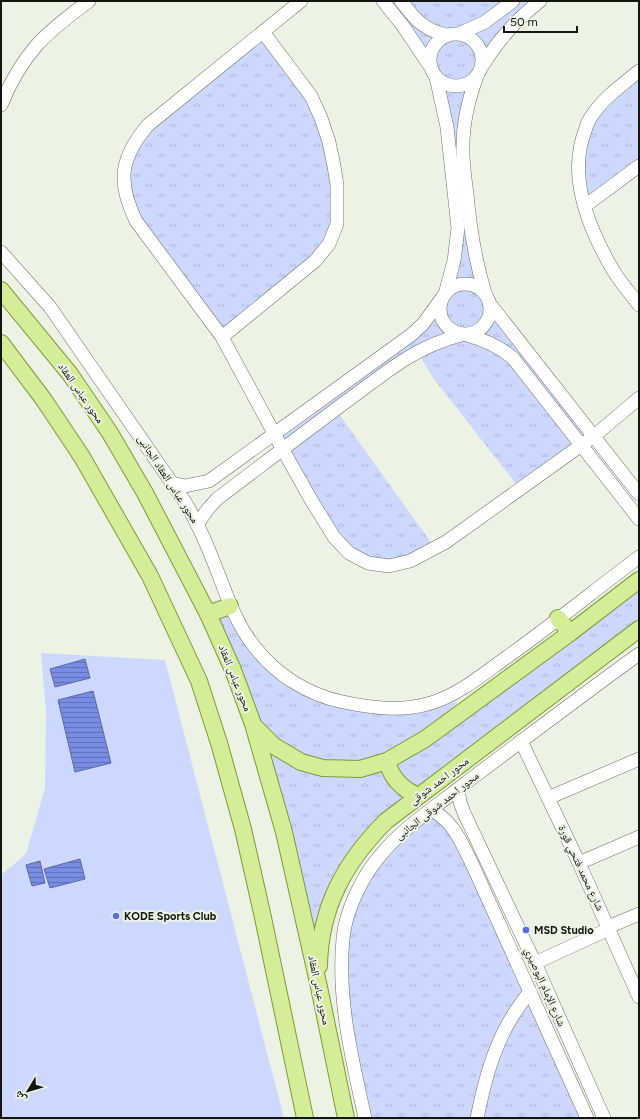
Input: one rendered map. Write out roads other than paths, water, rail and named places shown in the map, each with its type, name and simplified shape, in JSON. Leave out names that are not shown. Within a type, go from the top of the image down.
[{"type":"main road","name":"محور عباس العقاد","points":[[1,290],[70,374],[110,433],[145,493],[208,614],[233,670],[253,724],[283,827],[319,987],[346,1118]]},
{"type":"main road","points":[[1,344],[44,400],[82,457],[150,576],[199,681],[220,743],[243,829],[305,1118]]},
{"type":"main road","points":[[253,724],[274,746],[301,762],[323,768],[360,769],[387,761],[425,739],[570,633],[639,580]]},
{"type":"main road","points":[[208,614],[230,606]]},
{"type":"main road","points":[[558,618],[570,633]]},
{"type":"main road","name":"محور احمد شوقى","points":[[319,987],[319,955],[324,924],[334,894],[348,866],[368,839],[386,821],[418,796],[636,636]]},
{"type":"main road","points":[[387,761],[391,773],[398,784],[418,796]]},
{"type":"street","points":[[2,96],[38,44],[89,1]]},
{"type":"street","points":[[301,1],[148,125],[137,138],[128,154],[124,170],[128,205],[136,221],[222,337],[274,434],[334,537],[349,553],[368,563],[389,566],[410,562],[446,542],[594,436],[639,398]]},
{"type":"street","points":[[383,1],[404,26],[442,82],[457,86],[472,82],[491,51],[526,11],[540,1]]},
{"type":"street","points":[[198,523],[208,509],[218,499],[406,358],[433,344],[476,333],[486,325],[491,313],[476,261],[470,228],[462,146],[467,110],[483,56],[480,48],[469,36],[461,34],[447,35],[437,33],[419,23],[401,1]]},
{"type":"street","points":[[461,34],[485,22],[513,1]]},
{"type":"street","points":[[222,337],[315,261],[328,244],[337,224],[337,185],[329,142],[321,118],[311,96],[263,32]]},
{"type":"street","points":[[447,35],[441,38],[432,48],[430,55],[447,127],[458,228],[454,261],[440,308],[441,317],[445,325],[452,331],[480,338],[492,343],[513,358],[639,520]]},
{"type":"street","points":[[638,301],[614,272],[597,240],[585,206],[579,181],[579,161],[581,140],[590,119],[604,100],[639,71]]},
{"type":"street","points":[[585,206],[639,166]]},
{"type":"street","name":"محور عباس العقاد الجانبى","points":[[1,252],[50,307],[198,523],[230,606],[244,632],[263,657],[293,681],[328,699],[366,707],[398,708],[430,703],[460,690],[558,618]]},
{"type":"street","points":[[172,483],[185,486],[209,481],[411,335],[426,320],[443,296],[452,288],[460,284],[469,284],[478,287],[488,299],[639,494]]},
{"type":"street","points":[[558,618],[639,557]]},
{"type":"street","name":"محور احمد شوقى الجانبى","points":[[365,1118],[343,1008],[343,937],[347,920],[365,876],[395,839],[521,741],[639,654]]},
{"type":"street","name":"شارع محمد فتحي قورة","points":[[521,741],[609,928],[639,997]]},
{"type":"street","points":[[548,798],[639,759]]},
{"type":"street","name":"شارع الإمام البوصيري","points":[[458,790],[464,813],[535,963],[604,1118]]},
{"type":"street","name":"شارع الإمام البوصيري","points":[[432,810],[444,817],[453,828],[530,991],[587,1118]]},
{"type":"street","points":[[579,863],[639,838]]},
{"type":"street","points":[[535,963],[639,914]]},
{"type":"street","points":[[477,1118],[484,1084],[494,1053],[510,1021],[530,991]]},
{"type":"water","points":[[85,659],[90,678],[55,687],[50,669]]},
{"type":"water","points":[[93,691],[111,763],[75,772],[58,700]]},
{"type":"water","points":[[80,859],[85,879],[50,888],[44,869]]},
{"type":"water","points":[[40,861],[45,883],[32,886],[26,865]]},
{"type":"place","name":"KODE Sports Club","points":[[116,916]]},
{"type":"place","name":"MSD Studio","points":[[526,930]]}]
